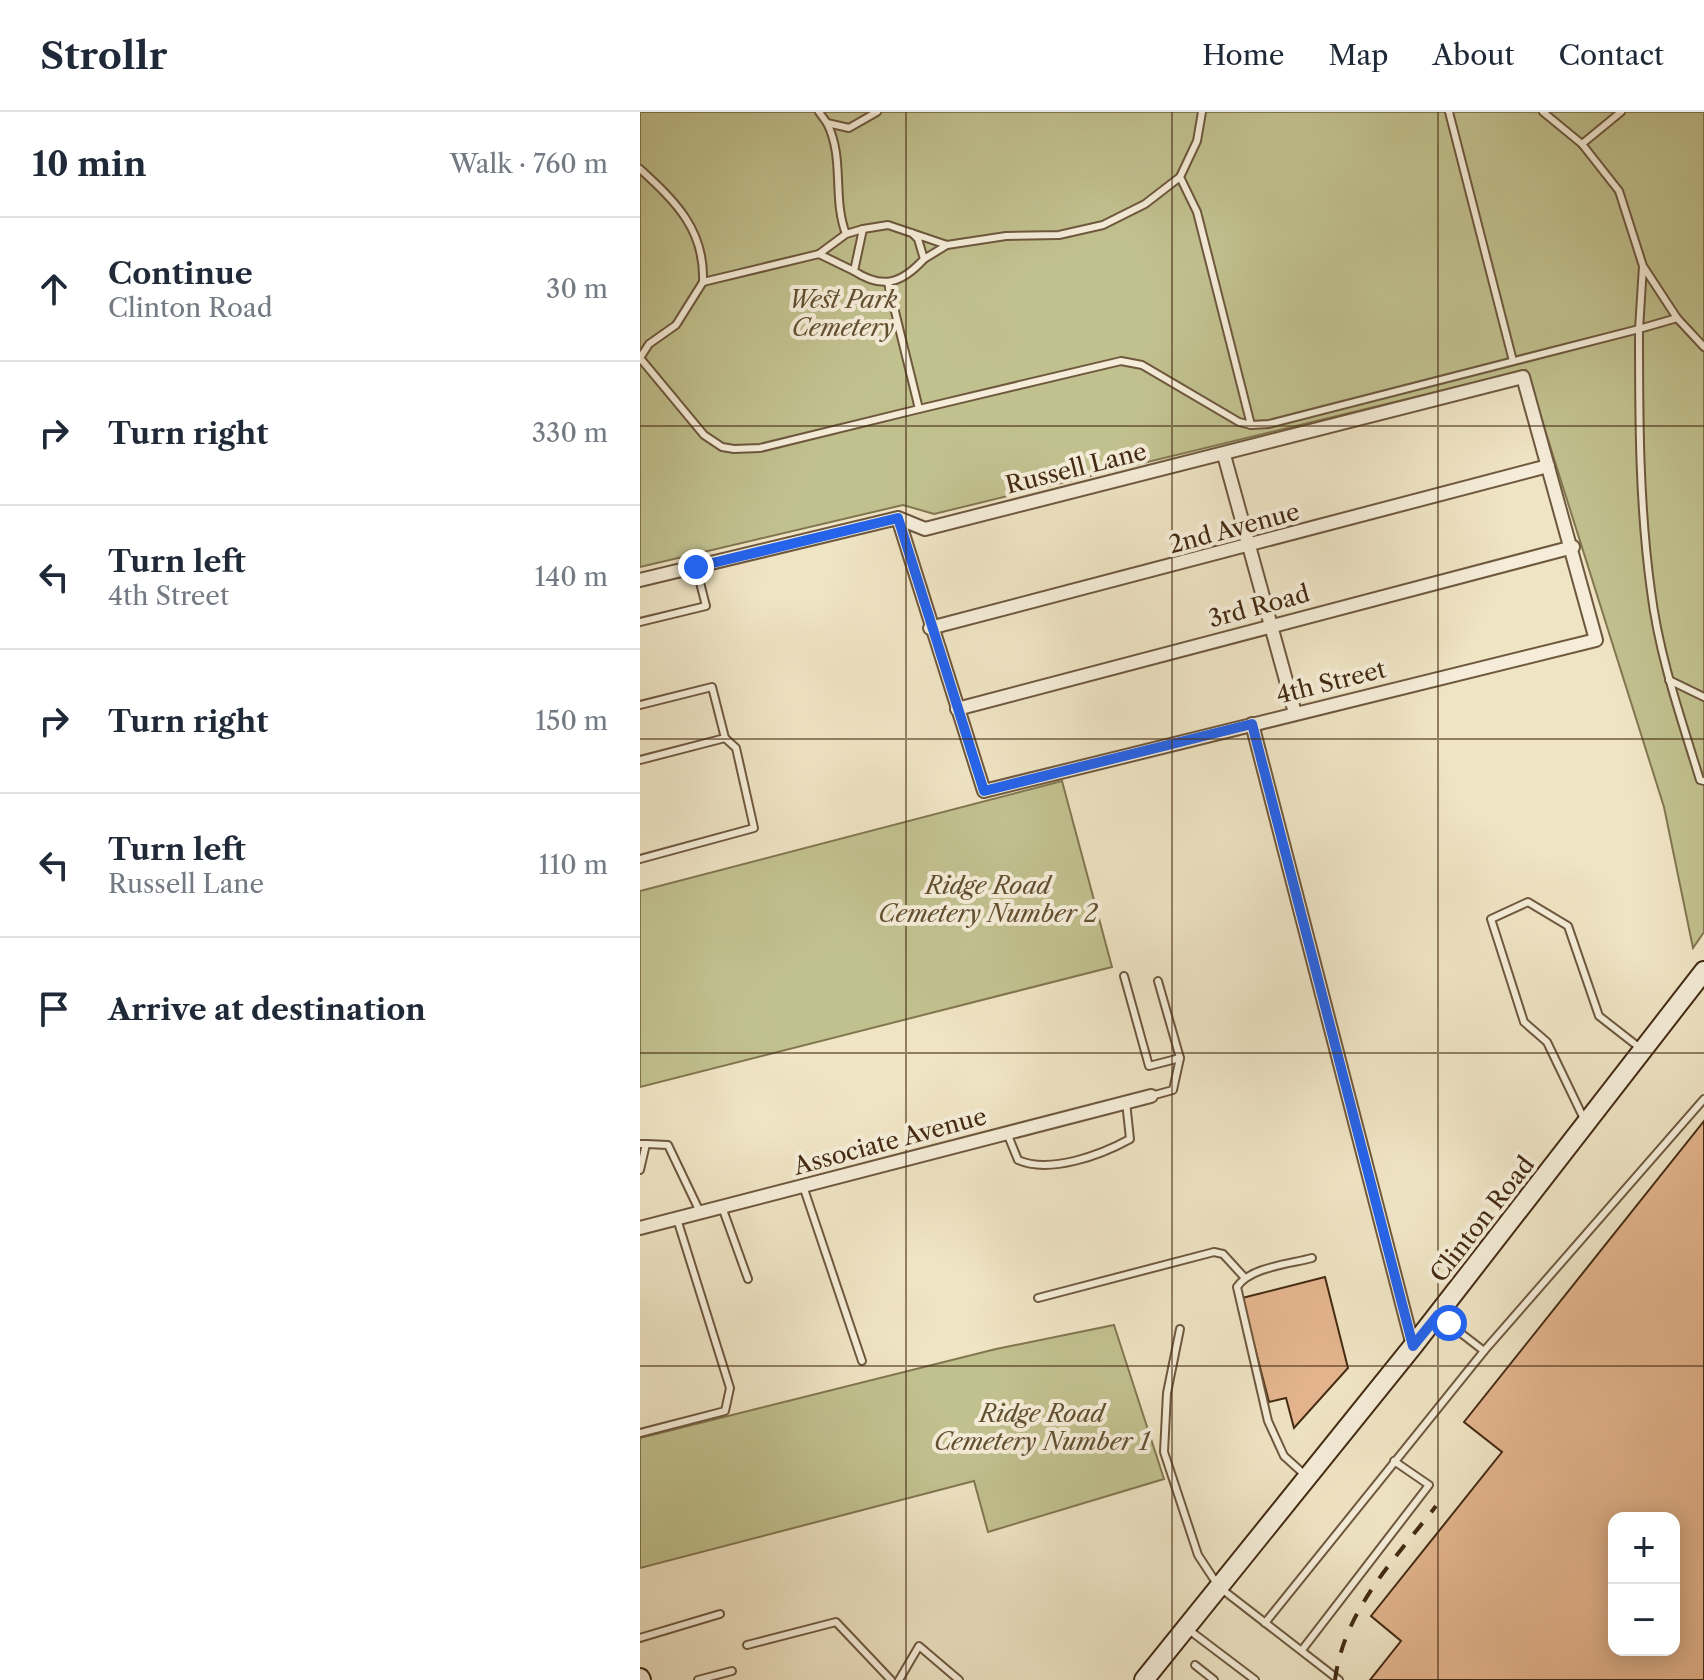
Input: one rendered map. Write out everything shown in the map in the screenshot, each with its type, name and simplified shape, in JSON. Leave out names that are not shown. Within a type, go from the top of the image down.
[{"type":"street","name":"Russell Lane","points":[[640,580],[898,518],[925,529],[1523,377],[1548,466]]},
{"type":"street","points":[[1224,455],[1295,713]]},
{"type":"street","points":[[1548,466],[1573,547]]},
{"type":"street","name":"2nd Avenue","points":[[930,628],[1548,466]]},
{"type":"street","points":[[898,518],[957,709]]},
{"type":"street","name":"3rd Road","points":[[957,709],[1573,547]]},
{"type":"street","name":"4th Street","points":[[957,709],[984,791],[1596,640],[1573,547]]},
{"type":"street","points":[[1252,724],[1413,1346]]},
{"type":"street","name":"Clinton Road","points":[[1144,1680],[1438,1315],[1703,975]]},
{"type":"street","name":"Associate Avenue","points":[[640,1228],[1151,1096]]},
{"type":"lane","points":[[819,112],[836,140],[837,206],[846,234]]},
{"type":"lane","points":[[827,123],[849,128],[877,112]]},
{"type":"lane","points":[[819,254],[877,283],[888,283],[901,280],[924,259],[947,245],[979,239],[1079,232],[1145,204],[1180,177],[1197,141],[1202,112]]},
{"type":"lane","points":[[1449,112],[1513,361]]},
{"type":"lane","points":[[1543,112],[1582,144],[1619,191],[1643,266],[1677,318],[1704,347]]},
{"type":"lane","points":[[1582,144],[1621,112]]},
{"type":"lane","points":[[640,169],[669,195],[699,239],[704,260],[703,282],[676,325],[649,344],[640,358],[704,435],[722,447],[734,449],[760,448],[1121,361],[1142,365],[1239,422],[1269,424],[1677,318]]},
{"type":"lane","points":[[1180,177],[1197,212],[1251,425]]},
{"type":"lane","points":[[703,282],[819,254],[846,234],[888,225],[947,245]]},
{"type":"lane","points":[[854,271],[863,229]]},
{"type":"lane","points":[[912,233],[918,239],[924,259]]},
{"type":"lane","points":[[1643,266],[1639,329],[1640,475],[1651,593],[1669,680],[1700,780],[1704,781]]},
{"type":"lane","points":[[888,283],[919,409]]},
{"type":"lane","points":[[640,622],[706,606],[696,567]]},
{"type":"lane","points":[[1669,680],[1704,697]]},
{"type":"lane","points":[[640,705],[712,687],[725,738],[736,748],[754,828],[640,859]]},
{"type":"lane","points":[[640,760],[725,738]]},
{"type":"lane","points":[[1586,1123],[1547,1042],[1524,1022],[1491,919],[1528,902],[1568,926],[1599,1016],[1643,1050]]},
{"type":"lane","points":[[1124,976],[1149,1066],[1180,1058]]},
{"type":"lane","points":[[1151,1096],[1173,1090],[1180,1058],[1158,981]]},
{"type":"lane","points":[[1265,1623],[1484,1351],[1704,1099]]},
{"type":"lane","points":[[1007,1133],[1018,1160],[1033,1166],[1050,1166],[1117,1146],[1130,1139],[1126,1102]]},
{"type":"lane","points":[[640,1170],[647,1150],[643,1144]]},
{"type":"lane","points":[[643,1144],[668,1145],[700,1213]]},
{"type":"lane","points":[[803,1186],[862,1361]]},
{"type":"lane","points":[[722,1207],[748,1279]]},
{"type":"lane","points":[[640,1433],[725,1411],[730,1388],[676,1219]]},
{"type":"lane","points":[[1038,1298],[1214,1252],[1223,1254],[1245,1278]]},
{"type":"lane","points":[[1307,1478],[1284,1456],[1268,1421],[1237,1287],[1245,1278],[1312,1258]]},
{"type":"lane","points":[[1438,1315],[1484,1351]]},
{"type":"lane","points":[[1180,1329],[1167,1393],[1164,1452],[1198,1555],[1219,1587],[1339,1680]]},
{"type":"lane","points":[[1302,1650],[1429,1485],[1394,1461]]},
{"type":"lane","points":[[640,1638],[720,1614]]},
{"type":"lane","points":[[747,1645],[836,1622],[891,1680]]},
{"type":"lane","points":[[1187,1628],[1255,1680]]},
{"type":"lane","points":[[899,1680],[919,1646],[959,1680]]},
{"type":"lane","points":[[1195,1665],[1214,1680]]},
{"type":"lane","points":[[698,1680],[732,1671]]},
{"type":"green space","name":"West Park Cemetery","points":[[640,112],[1704,112],[1704,932],[1693,948],[1664,807],[1526,370],[934,514],[903,505],[640,567]]},
{"type":"green space","name":"Ridge Road Cemetery Number 2","points":[[1062,781],[1112,967],[640,1087],[640,891]]},
{"type":"green space","name":"Ridge Road Cemetery Number 1","points":[[1114,1325],[1164,1479],[988,1532],[974,1481],[640,1568],[640,1438],[996,1349]]},
{"type":"building","points":[[1704,1121],[1704,1680],[1370,1680],[1401,1641],[1371,1616],[1502,1452],[1464,1422]]},
{"type":"building","points":[[1325,1277],[1348,1368],[1294,1428],[1286,1398],[1269,1402],[1242,1298]]},
{"type":"railway","points":[[1335,1680],[1340,1655],[1360,1608],[1388,1566],[1436,1506]]},
{"type":"route","points":[[696,567],[898,518],[930,628],[984,791],[1252,724],[1295,880],[1413,1346],[1438,1315],[1449,1323]]}]
